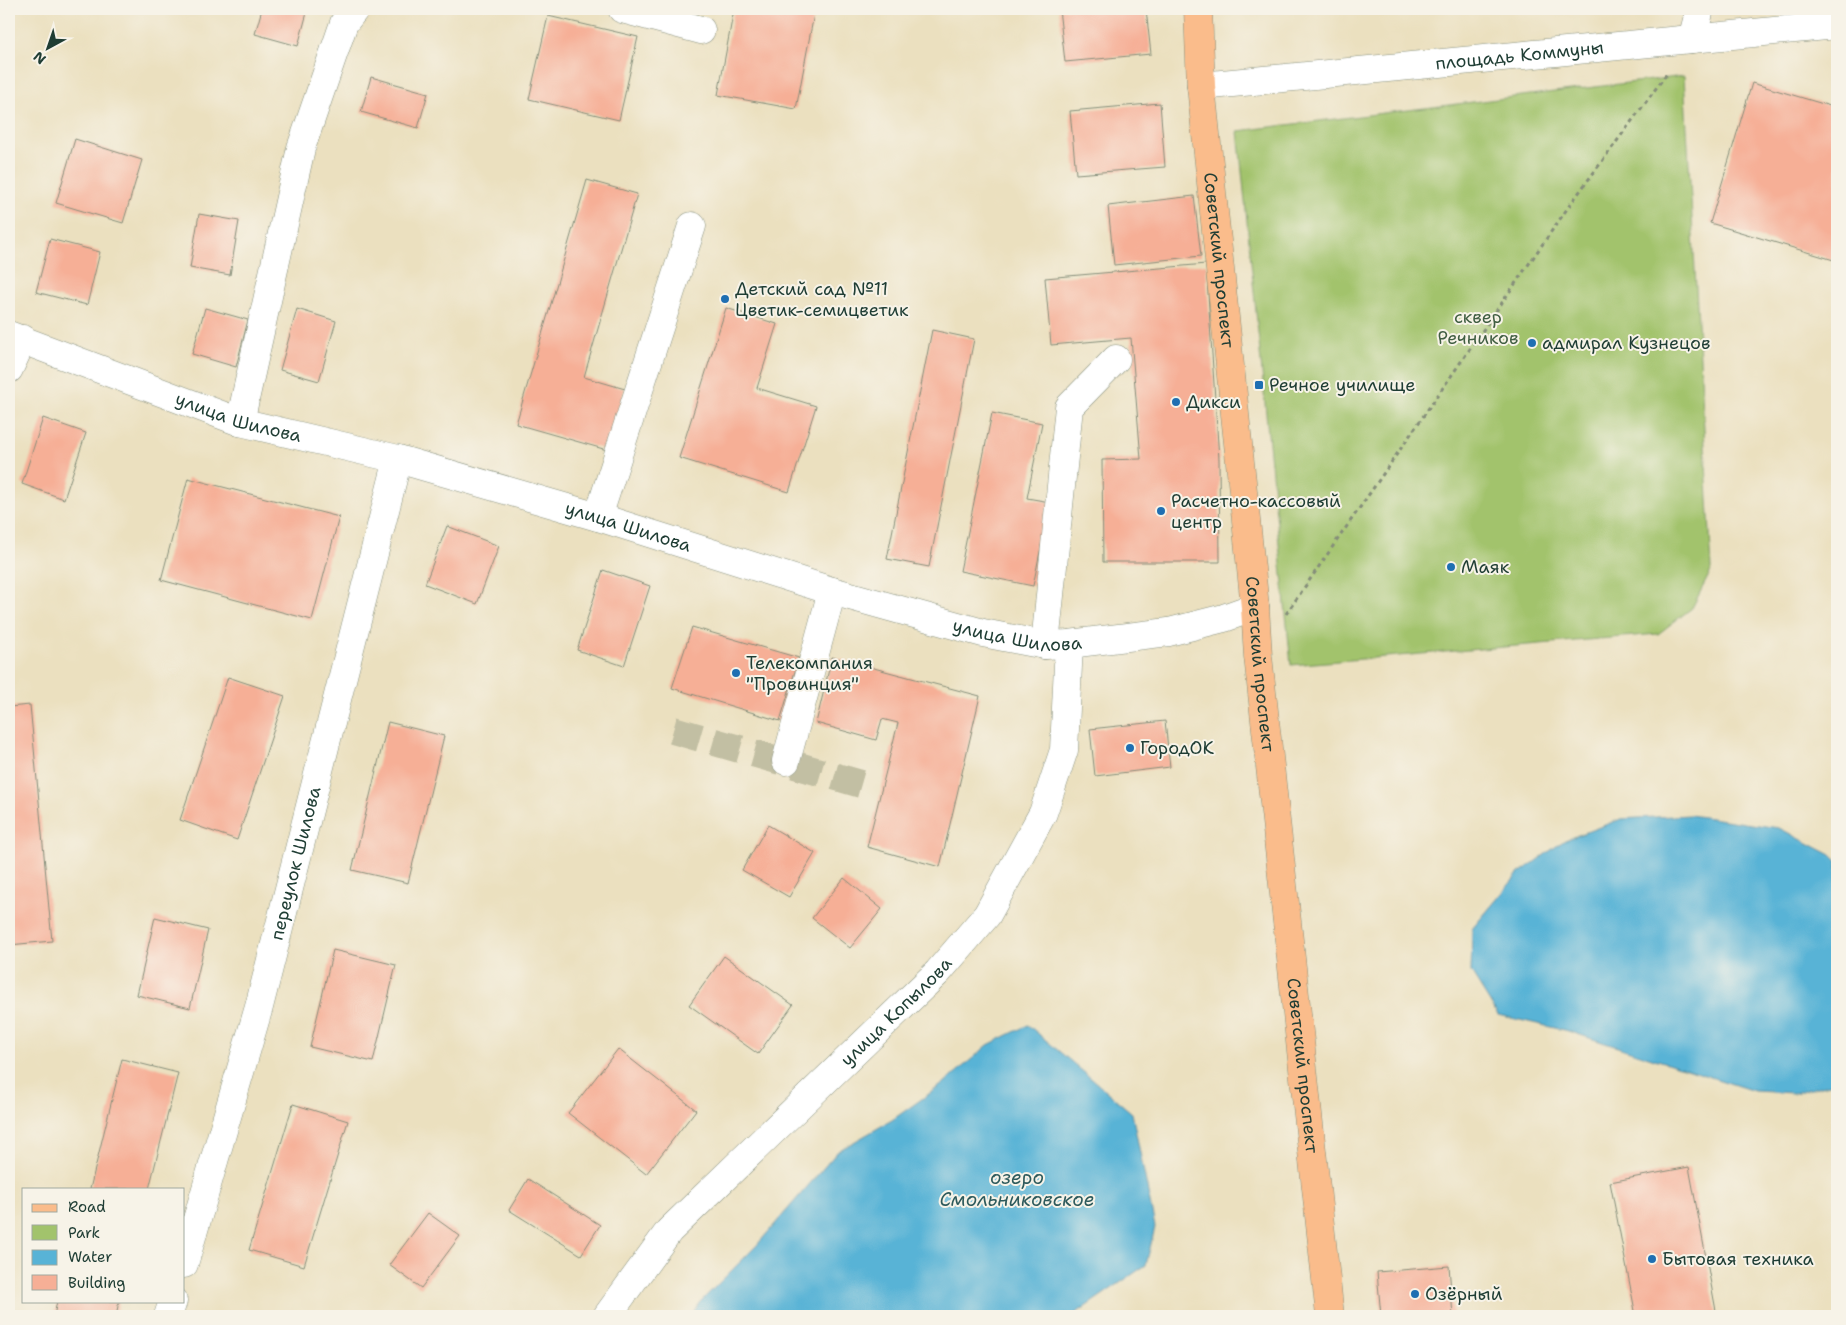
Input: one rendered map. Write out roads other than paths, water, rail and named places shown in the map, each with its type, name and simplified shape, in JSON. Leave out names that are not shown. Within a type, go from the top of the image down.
[{"type":"main road","name":"Советский проспект","points":[[1198,9],[1202,86],[1255,607],[1258,656],[1330,1316]]},
{"type":"street","points":[[240,422],[301,148],[344,23],[355,9]]},
{"type":"street","points":[[622,9],[701,30]]},
{"type":"street","points":[[1692,39],[1700,9]]},
{"type":"street","name":"площадь Коммуны","points":[[1202,86],[1837,25]]},
{"type":"street","points":[[598,517],[692,226]]},
{"type":"street","points":[[9,369],[16,337]]},
{"type":"street","name":"улица Шилова","points":[[16,337],[240,422],[398,459],[598,517],[832,591],[983,633],[1057,645],[1169,632],[1224,618],[1255,607]]},
{"type":"street","name":"улица Копылова","points":[[607,1316],[669,1231],[938,972],[987,915],[1043,813],[1064,750],[1057,645],[1069,408],[1116,358]]},
{"type":"street","name":"переулок Шилова","points":[[185,1261],[260,1007],[398,459]]},
{"type":"street","points":[[786,761],[832,591]]},
{"type":"street","points":[[168,1316],[173,1302]]},
{"type":"water","points":[[1690,815],[1779,828],[1831,855],[1837,861],[1837,1082],[1794,1093],[1754,1091],[1568,1031],[1498,1015],[1471,972],[1472,929],[1518,874],[1565,840],[1621,819]]},
{"type":"water","name":"озеро Смольниковское","points":[[1028,1025],[1132,1113],[1155,1227],[1146,1265],[1072,1316],[691,1316],[699,1303],[757,1245],[838,1151],[892,1120],[943,1084],[988,1045]]},
{"type":"tunnel","points":[[673,730],[861,784]]},
{"type":"place","name":"Детский сад №11 Цветик-семицветик","points":[[725,299]]},
{"type":"place","name":"адмирал Кузнецов","points":[[1532,343]]},
{"type":"place","name":"Речное училище","points":[[1259,385]]},
{"type":"place","name":"Дикси","points":[[1176,402]]},
{"type":"place","name":"Расчетно-кассовый центр","points":[[1161,511]]},
{"type":"place","name":"Маяк","points":[[1451,567]]},
{"type":"place","name":"Телекомпания \"Провинция\"","points":[[736,673]]},
{"type":"place","name":"ГородОК","points":[[1130,748]]},
{"type":"place","name":"Бытовая техника","points":[[1652,1259]]},
{"type":"place","name":"Озёрный","points":[[1415,1294]]},
{"type":"park label","name":"сквер Речников","points":[[1478,327]]}]
